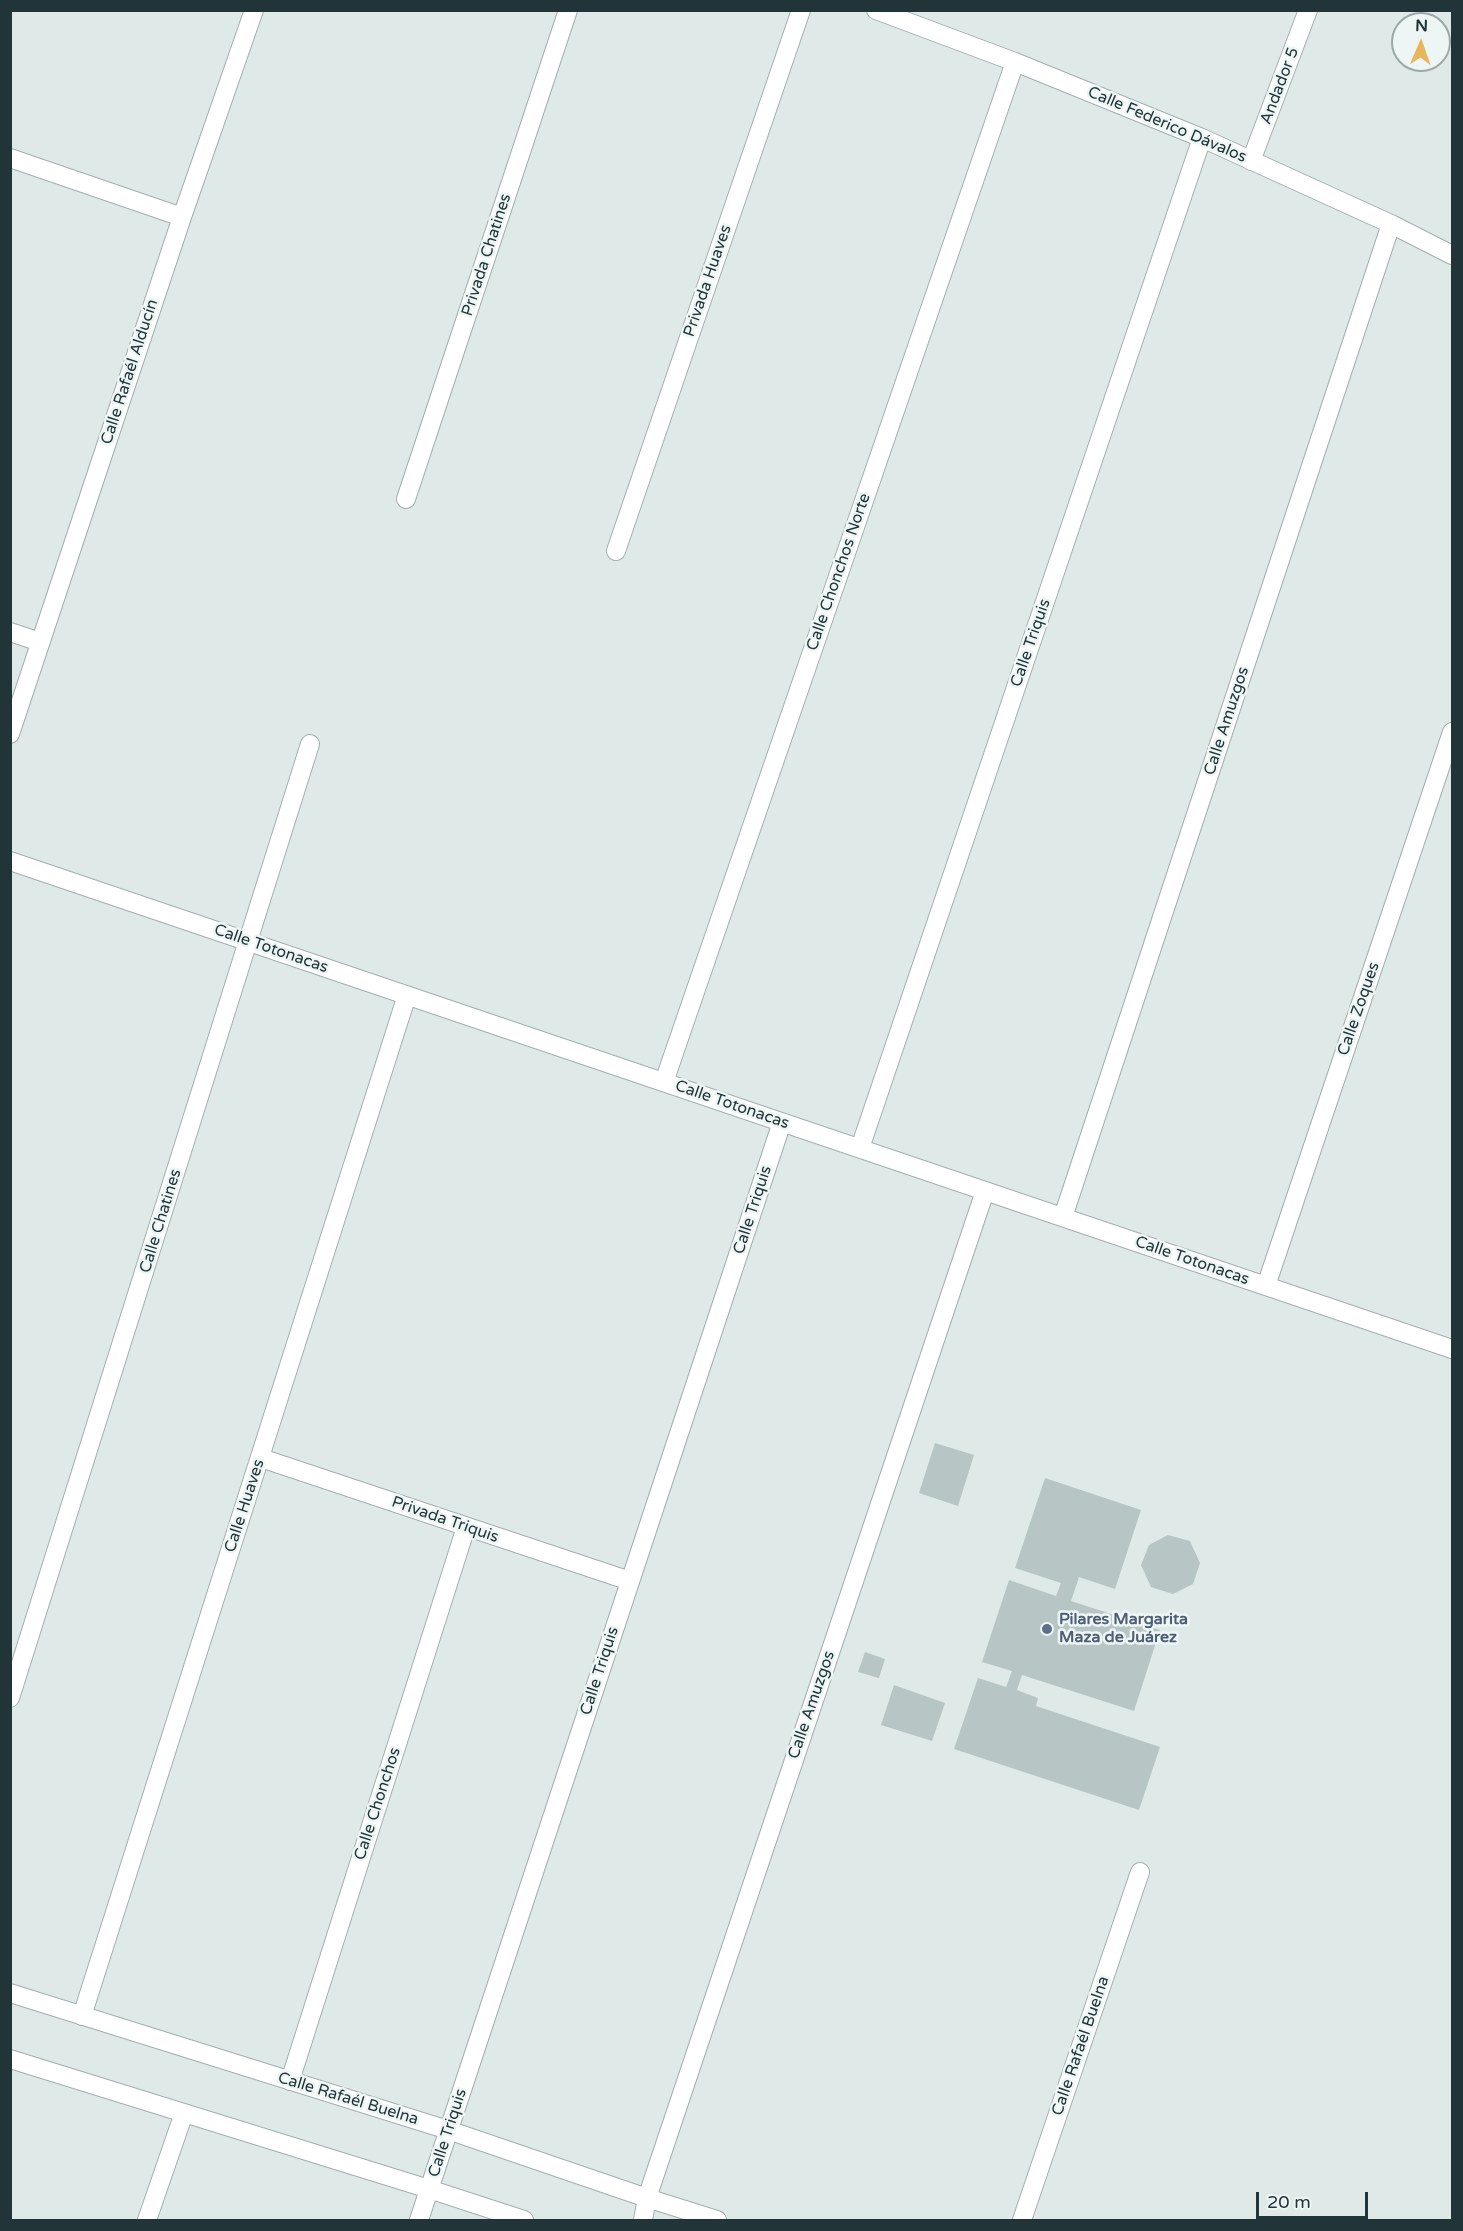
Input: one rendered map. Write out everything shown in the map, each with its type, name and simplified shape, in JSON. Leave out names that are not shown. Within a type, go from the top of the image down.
[{"type":"street","name":"Calle Rafaél Alducín","points":[[10,734],[182,217],[255,10]]},
{"type":"street","name":"Privada Chatines","points":[[406,499],[568,10]]},
{"type":"street","name":"Privada Huaves","points":[[616,551],[801,10]]},
{"type":"street","name":"Calle Federico Dávalos","points":[[876,10],[1015,62],[1202,138],[1391,224],[1452,255]]},
{"type":"street","name":"Andador 5","points":[[1251,160],[1308,10]]},
{"type":"street","name":"Calle Chonchos Norte","points":[[664,1082],[1015,62]]},
{"type":"street","name":"Calle Triquis","points":[[860,1148],[1202,138]]},
{"type":"street","points":[[10,158],[182,217]]},
{"type":"street","name":"Calle Amuzgos","points":[[1063,1217],[1391,224]]},
{"type":"street","points":[[10,632],[40,642]]},
{"type":"street","name":"Calle Zoques","points":[[1266,1286],[1452,732]]},
{"type":"street","name":"Calle Chatines","points":[[10,1698],[310,744]]},
{"type":"street","name":"Calle Totonacas","points":[[10,861],[1452,1349]]},
{"type":"street","name":"Calle Huaves","points":[[82,2016],[407,995]]},
{"type":"street","name":"Calle Triquis","points":[[419,2220],[782,1122]]},
{"type":"street","name":"Calle Amuzgos","points":[[643,2220],[646,2198],[985,1191]]},
{"type":"street","name":"Privada Triquis","points":[[261,1458],[630,1581]]},
{"type":"street","name":"Calle Chonchos","points":[[290,2081],[466,1527]]},
{"type":"street","name":"Calle Rafaél Buelna","points":[[1022,2220],[1140,1872]]},
{"type":"street","name":"Calle Rafaél Buelna","points":[[10,1993],[448,2130],[717,2220]]},
{"type":"street","points":[[10,2059],[524,2220]]},
{"type":"street","points":[[147,2220],[184,2113]]},
{"type":"building","points":[[935,1443],[974,1455],[958,1506],[919,1493]]},
{"type":"building","points":[[1045,1478],[1141,1510],[1115,1589],[1079,1577],[1071,1601],[1160,1630],[1134,1711],[1022,1675],[1017,1690],[1038,1698],[1036,1706],[1160,1747],[1139,1810],[954,1749],[978,1678],[1006,1687],[1012,1671],[982,1662],[1009,1580],[1056,1596],[1061,1583],[1015,1568]]},
{"type":"building","points":[[1168,1535],[1190,1541],[1200,1563],[1193,1584],[1173,1594],[1151,1587],[1141,1565],[1149,1545]]},
{"type":"building","points":[[865,1652],[885,1659],[879,1678],[858,1672]]},
{"type":"building","points":[[894,1685],[945,1703],[932,1741],[881,1725]]},
{"type":"place","name":"Pilares Margarita Maza de Juárez","points":[[1047,1629]]}]
